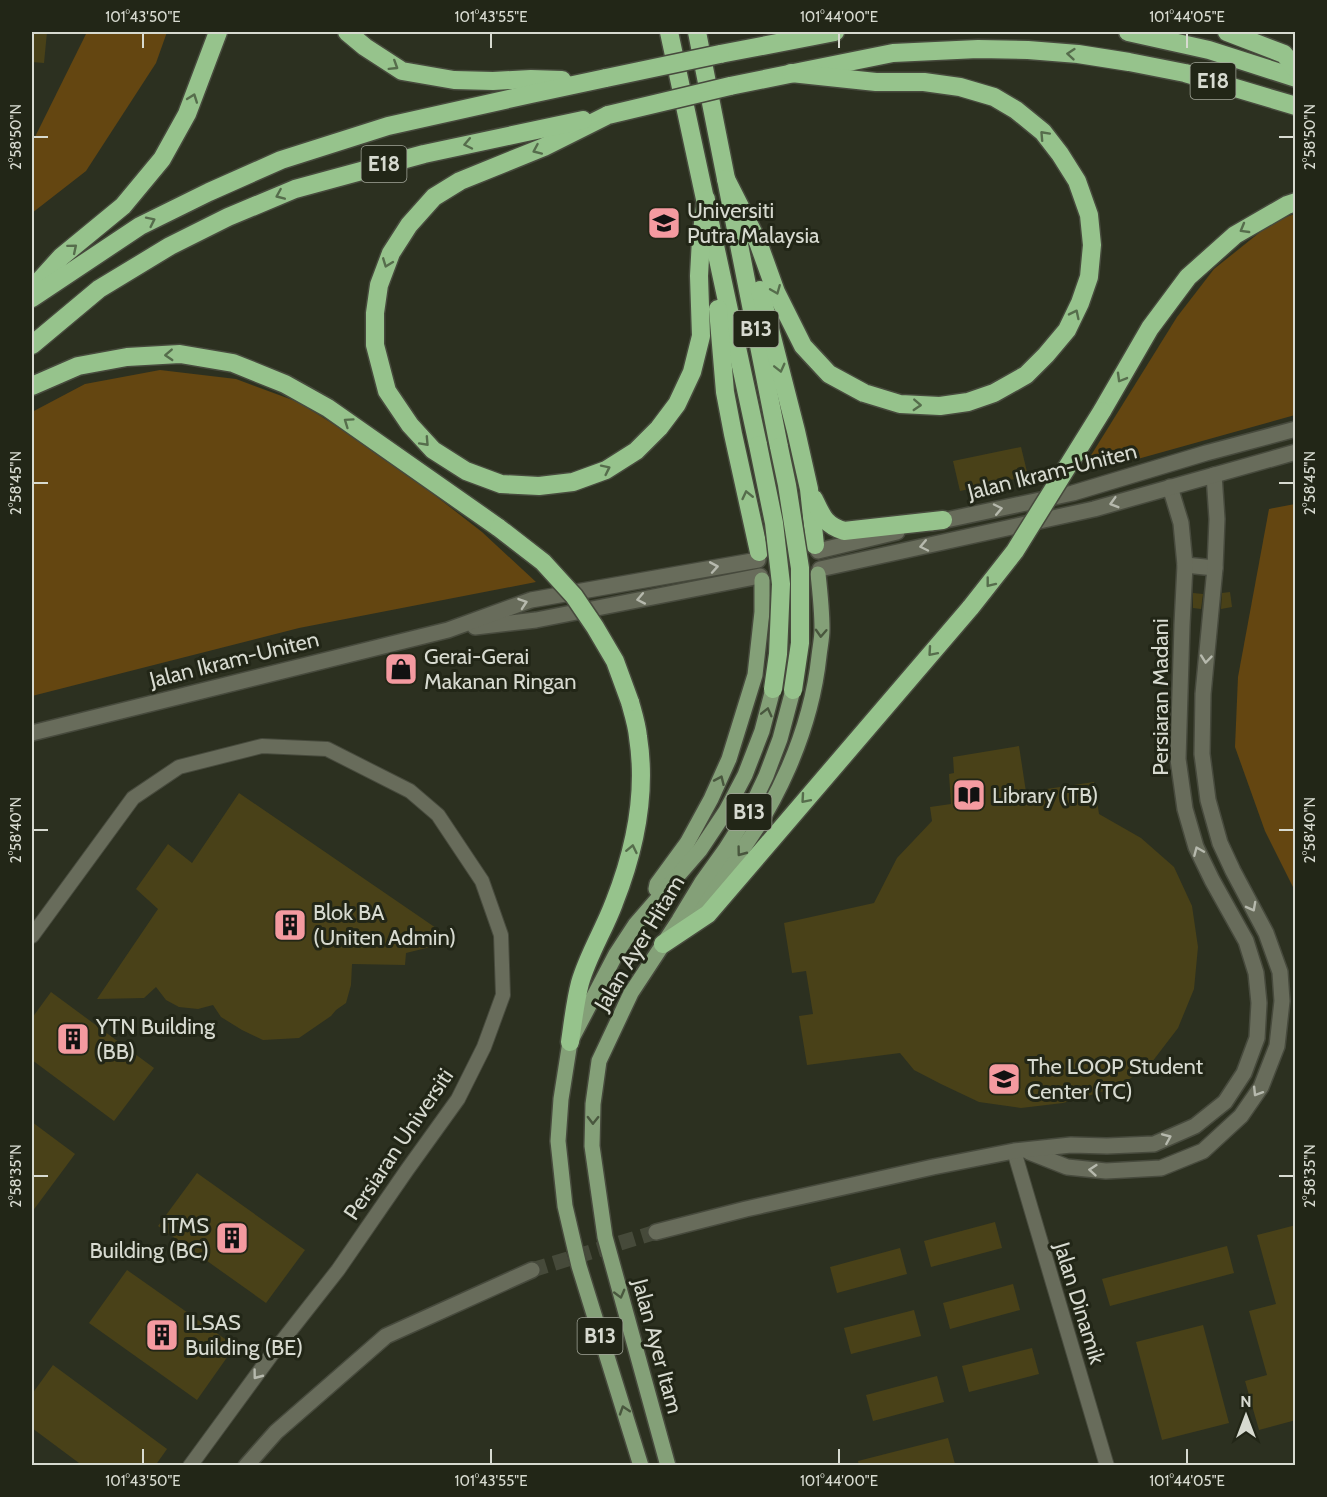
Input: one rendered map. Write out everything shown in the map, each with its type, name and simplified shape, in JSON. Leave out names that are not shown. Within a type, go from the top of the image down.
[{"type":"highway","points":[[32,289],[62,257],[123,206],[162,159],[188,114],[218,32]]},
{"type":"highway","points":[[347,32],[365,47],[402,71],[454,80],[597,80]]},
{"type":"highway","points":[[608,115],[544,147],[460,181],[434,197],[409,225],[391,253],[379,285],[375,313],[375,345],[387,391],[410,425],[433,450],[466,471],[501,484],[539,486],[573,482],[606,470],[636,451],[659,428],[677,404],[693,372],[701,336],[699,276],[706,199],[669,32]]},
{"type":"highway","points":[[697,32],[733,212],[747,242],[796,431],[809,489],[816,548]]},
{"type":"highway","name":"E18","points":[[32,298],[140,226],[281,160],[388,126],[720,54],[786,36],[835,32]]},
{"type":"highway","name":"E18","points":[[1128,32],[1209,50],[1296,78]]},
{"type":"highway","points":[[1227,32],[1284,54],[1296,69]]},
{"type":"highway","name":"E18","points":[[32,345],[99,290],[170,246],[228,217],[295,189],[424,154],[608,115],[730,86],[893,53],[978,49],[1078,54],[1185,73],[1296,106]]},
{"type":"highway","points":[[726,179],[758,242],[776,292],[803,346],[829,374],[864,393],[900,404],[940,406],[968,402],[994,393],[1026,375],[1067,330],[1089,277],[1092,245],[1089,215],[1077,181],[1043,132],[1016,110],[994,97],[960,87],[924,82],[876,82],[792,73]]},
{"type":"highway","name":"B13","points":[[706,199],[774,523],[782,584],[778,654],[773,689]]},
{"type":"highway","points":[[663,944],[708,914],[971,607],[1014,551],[1102,411],[1150,328],[1188,277],[1235,235],[1296,202]]},
{"type":"highway","name":"B13","points":[[733,212],[787,485],[800,568],[800,643],[793,690]]},
{"type":"highway","points":[[714,241],[713,271],[725,392],[759,556]]},
{"type":"highway","points":[[32,386],[78,366],[127,357],[180,354],[233,363],[285,384],[328,408],[499,528],[543,562],[574,596],[615,661],[630,702],[638,736],[642,773],[639,816],[629,863],[580,982],[570,1042]]},
{"type":"highway","points":[[809,489],[824,519],[832,527],[844,531],[943,520]]},
{"type":"main road","points":[[679,920],[699,906],[746,846],[765,815],[783,778],[806,720],[817,680],[822,630],[819,572]]},
{"type":"main road","points":[[652,904],[657,884],[687,843],[711,800],[729,759],[755,675],[762,612],[761,578]]},
{"type":"main road","name":"Jalan Ayer Hitam","points":[[641,1466],[579,1266],[565,1206],[558,1141],[561,1099],[570,1042],[616,954],[635,925],[699,850],[726,811],[745,775],[762,731],[773,689]]},
{"type":"main road","name":"Jalan Ayer Hitam","points":[[604,1238],[592,1146],[593,1104],[599,1062],[631,993],[749,812],[780,739],[793,690]]},
{"type":"main road","name":"Jalan Ayer Itam","points":[[604,1238],[668,1466]]},
{"type":"street","name":"Jalan Ikram-Uniten","points":[[816,548],[1073,493],[1296,429]]},
{"type":"street","name":"Jalan Ikram-Uniten","points":[[819,572],[1094,509],[1296,452]]},
{"type":"street","name":"Persiaran Madani","points":[[1020,1151],[1067,1167],[1106,1171],[1161,1168],[1203,1151],[1241,1116],[1261,1087],[1277,1046],[1282,1001],[1280,972],[1266,933],[1220,843],[1208,800],[1202,754],[1203,694],[1215,568],[1217,519],[1214,475]]},
{"type":"street","name":"Persiaran Madani","points":[[1020,1151],[1071,1144],[1107,1146],[1154,1144],[1196,1126],[1225,1102],[1244,1073],[1257,1038],[1259,1003],[1256,973],[1246,941],[1196,847],[1185,809],[1178,759],[1185,565],[1181,523],[1170,487]]},
{"type":"street","points":[[780,533],[799,534],[808,538],[816,548],[820,560],[819,572],[806,590],[797,594],[777,592],[761,578],[759,556],[764,544],[771,537],[780,533]]},
{"type":"street","name":"Jalan Ikram-Uniten","points":[[32,733],[448,630],[531,600],[759,556]]},
{"type":"street","points":[[1185,565],[1215,568]]},
{"type":"street","name":"Jalan Ikram-Uniten","points":[[448,630],[536,620],[761,578]]},
{"type":"street","points":[[1182,625],[1209,628]]},
{"type":"street","name":"Persiaran Universiti","points":[[32,936],[133,798],[179,767],[262,746],[327,749],[410,791],[438,815],[482,880],[501,935],[502,995],[484,1047],[458,1099],[338,1270],[190,1466]]},
{"type":"street","points":[[1212,880],[1233,871]]},
{"type":"street","points":[[1259,1003],[1282,1001]]},
{"type":"street","points":[[656,1232],[922,1169],[1020,1151]]},
{"type":"street","name":"Jalan Dinamik","points":[[1020,1151],[1107,1466]]},
{"type":"street","points":[[246,1466],[276,1432],[386,1336],[532,1270]]},
{"type":"shaded area","points":[[87,32],[167,32],[156,63],[86,171],[32,213],[32,143]]},
{"type":"shaded area","points":[[1295,214],[1295,415],[1080,473],[1177,317],[1214,269],[1274,221]]},
{"type":"shaded area","points":[[160,370],[236,379],[298,402],[383,455],[482,532],[536,582],[299,628],[32,696],[32,412],[85,384]]},
{"type":"shaded area","points":[[1296,504],[1295,891],[1265,831],[1235,747],[1238,677],[1269,509]]},
{"type":"building","points":[[32,32],[47,32],[44,63],[32,62]]},
{"type":"building","points":[[1021,447],[1028,476],[960,491],[953,461]]},
{"type":"building","points":[[1230,592],[1232,607],[1221,609],[1222,593]]},
{"type":"building","points":[[1193,593],[1203,594],[1201,609],[1193,608]]},
{"type":"building","points":[[1019,746],[1026,792],[1094,782],[1099,814],[1141,838],[1174,867],[1192,906],[1198,947],[1194,989],[1178,1028],[1152,1062],[1119,1087],[1063,1103],[1021,1108],[979,1102],[914,1070],[900,1053],[807,1065],[799,1016],[813,1014],[806,971],[792,973],[784,923],[874,903],[897,858],[932,821],[930,807],[951,804],[949,774],[954,773],[953,757]]},
{"type":"building","name":"Blok BA (Uniten Admin)","points":[[239,793],[455,941],[406,953],[405,965],[352,964],[351,985],[346,1003],[299,1038],[263,1040],[221,1017],[213,1005],[198,1009],[179,1007],[166,1000],[156,987],[144,998],[97,999],[158,909],[136,889],[168,844],[192,863]]},
{"type":"building","name":"YTN Building (BB)","points":[[51,992],[154,1068],[114,1121],[32,1060],[32,1018]]},
{"type":"building","points":[[32,1122],[75,1154],[32,1212]]},
{"type":"building","name":"ITMS Building (BC)","points":[[197,1173],[305,1250],[266,1303],[158,1226]]},
{"type":"building","points":[[995,1222],[1002,1248],[931,1267],[924,1241]]},
{"type":"building","points":[[1296,1225],[1296,1420],[1259,1430],[1245,1381],[1267,1375],[1249,1311],[1276,1304],[1257,1235]]},
{"type":"building","points":[[1227,1246],[1234,1273],[1110,1306],[1102,1279]]},
{"type":"building","points":[[900,1248],[907,1274],[837,1293],[830,1267]]},
{"type":"building","name":"ILSAS Building (BE)","points":[[127,1270],[235,1346],[197,1400],[89,1323]]},
{"type":"building","points":[[1013,1284],[1020,1310],[950,1329],[943,1303]]},
{"type":"building","points":[[914,1310],[921,1336],[851,1354],[844,1328]]},
{"type":"building","points":[[1203,1325],[1229,1423],[1162,1440],[1136,1342]]},
{"type":"building","points":[[1032,1348],[1039,1374],[969,1392],[962,1366]]},
{"type":"building","points":[[53,1365],[167,1449],[155,1466],[83,1466],[32,1428],[32,1394]]},
{"type":"building","points":[[937,1376],[944,1402],[873,1421],[866,1395]]},
{"type":"building","points":[[948,1438],[955,1464],[949,1466],[859,1466],[858,1461]]},
{"type":"tunnel","points":[[532,1270],[656,1232]]},
{"type":"place","name":"Universiti Putra Malaysia","points":[[664,223]]},
{"type":"place","name":"Gerai-Gerai Makanan Ringan","points":[[401,669]]},
{"type":"place","name":"Library (TB)","points":[[969,795]]},
{"type":"place","name":"Blok BA (Uniten Admin)","points":[[290,925]]},
{"type":"place","name":"YTN Building (BB)","points":[[73,1039]]},
{"type":"place","name":"The LOOP Student Center (TC)","points":[[1004,1079]]},
{"type":"place","name":"ITMS Building (BC)","points":[[232,1238]]},
{"type":"place","name":"ILSAS Building (BE)","points":[[162,1335]]}]
